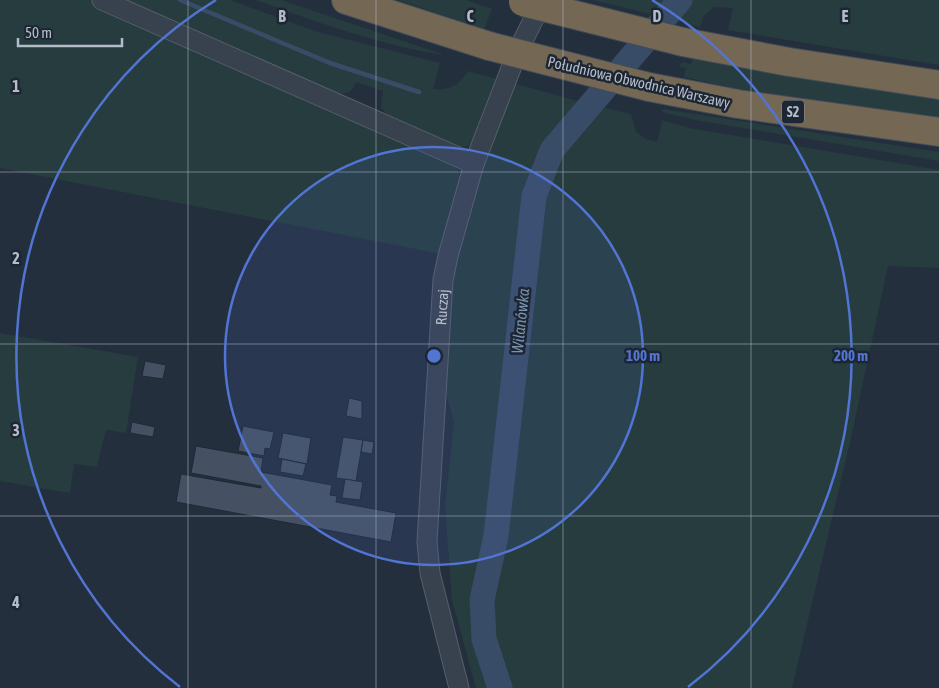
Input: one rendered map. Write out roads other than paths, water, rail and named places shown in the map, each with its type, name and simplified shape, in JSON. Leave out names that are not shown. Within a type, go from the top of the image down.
[{"type":"highway","name":"Południowa Obwodnica Warszawy","points":[[346,0],[488,46],[649,87],[738,104],[939,132]]},
{"type":"highway","points":[[527,1],[683,42],[789,62],[939,85]]},
{"type":"street","points":[[102,0],[474,164]]},
{"type":"street","name":"Ruczaj","points":[[459,688],[430,573],[428,542],[429,496],[444,280],[457,219],[474,164],[517,53],[527,1]]},
{"type":"waterway","points":[[180,0],[330,63],[419,92]]},
{"type":"waterway","name":"Wilanówka","points":[[500,688],[484,639],[482,600],[496,536],[534,196],[552,150],[680,0]]}]
